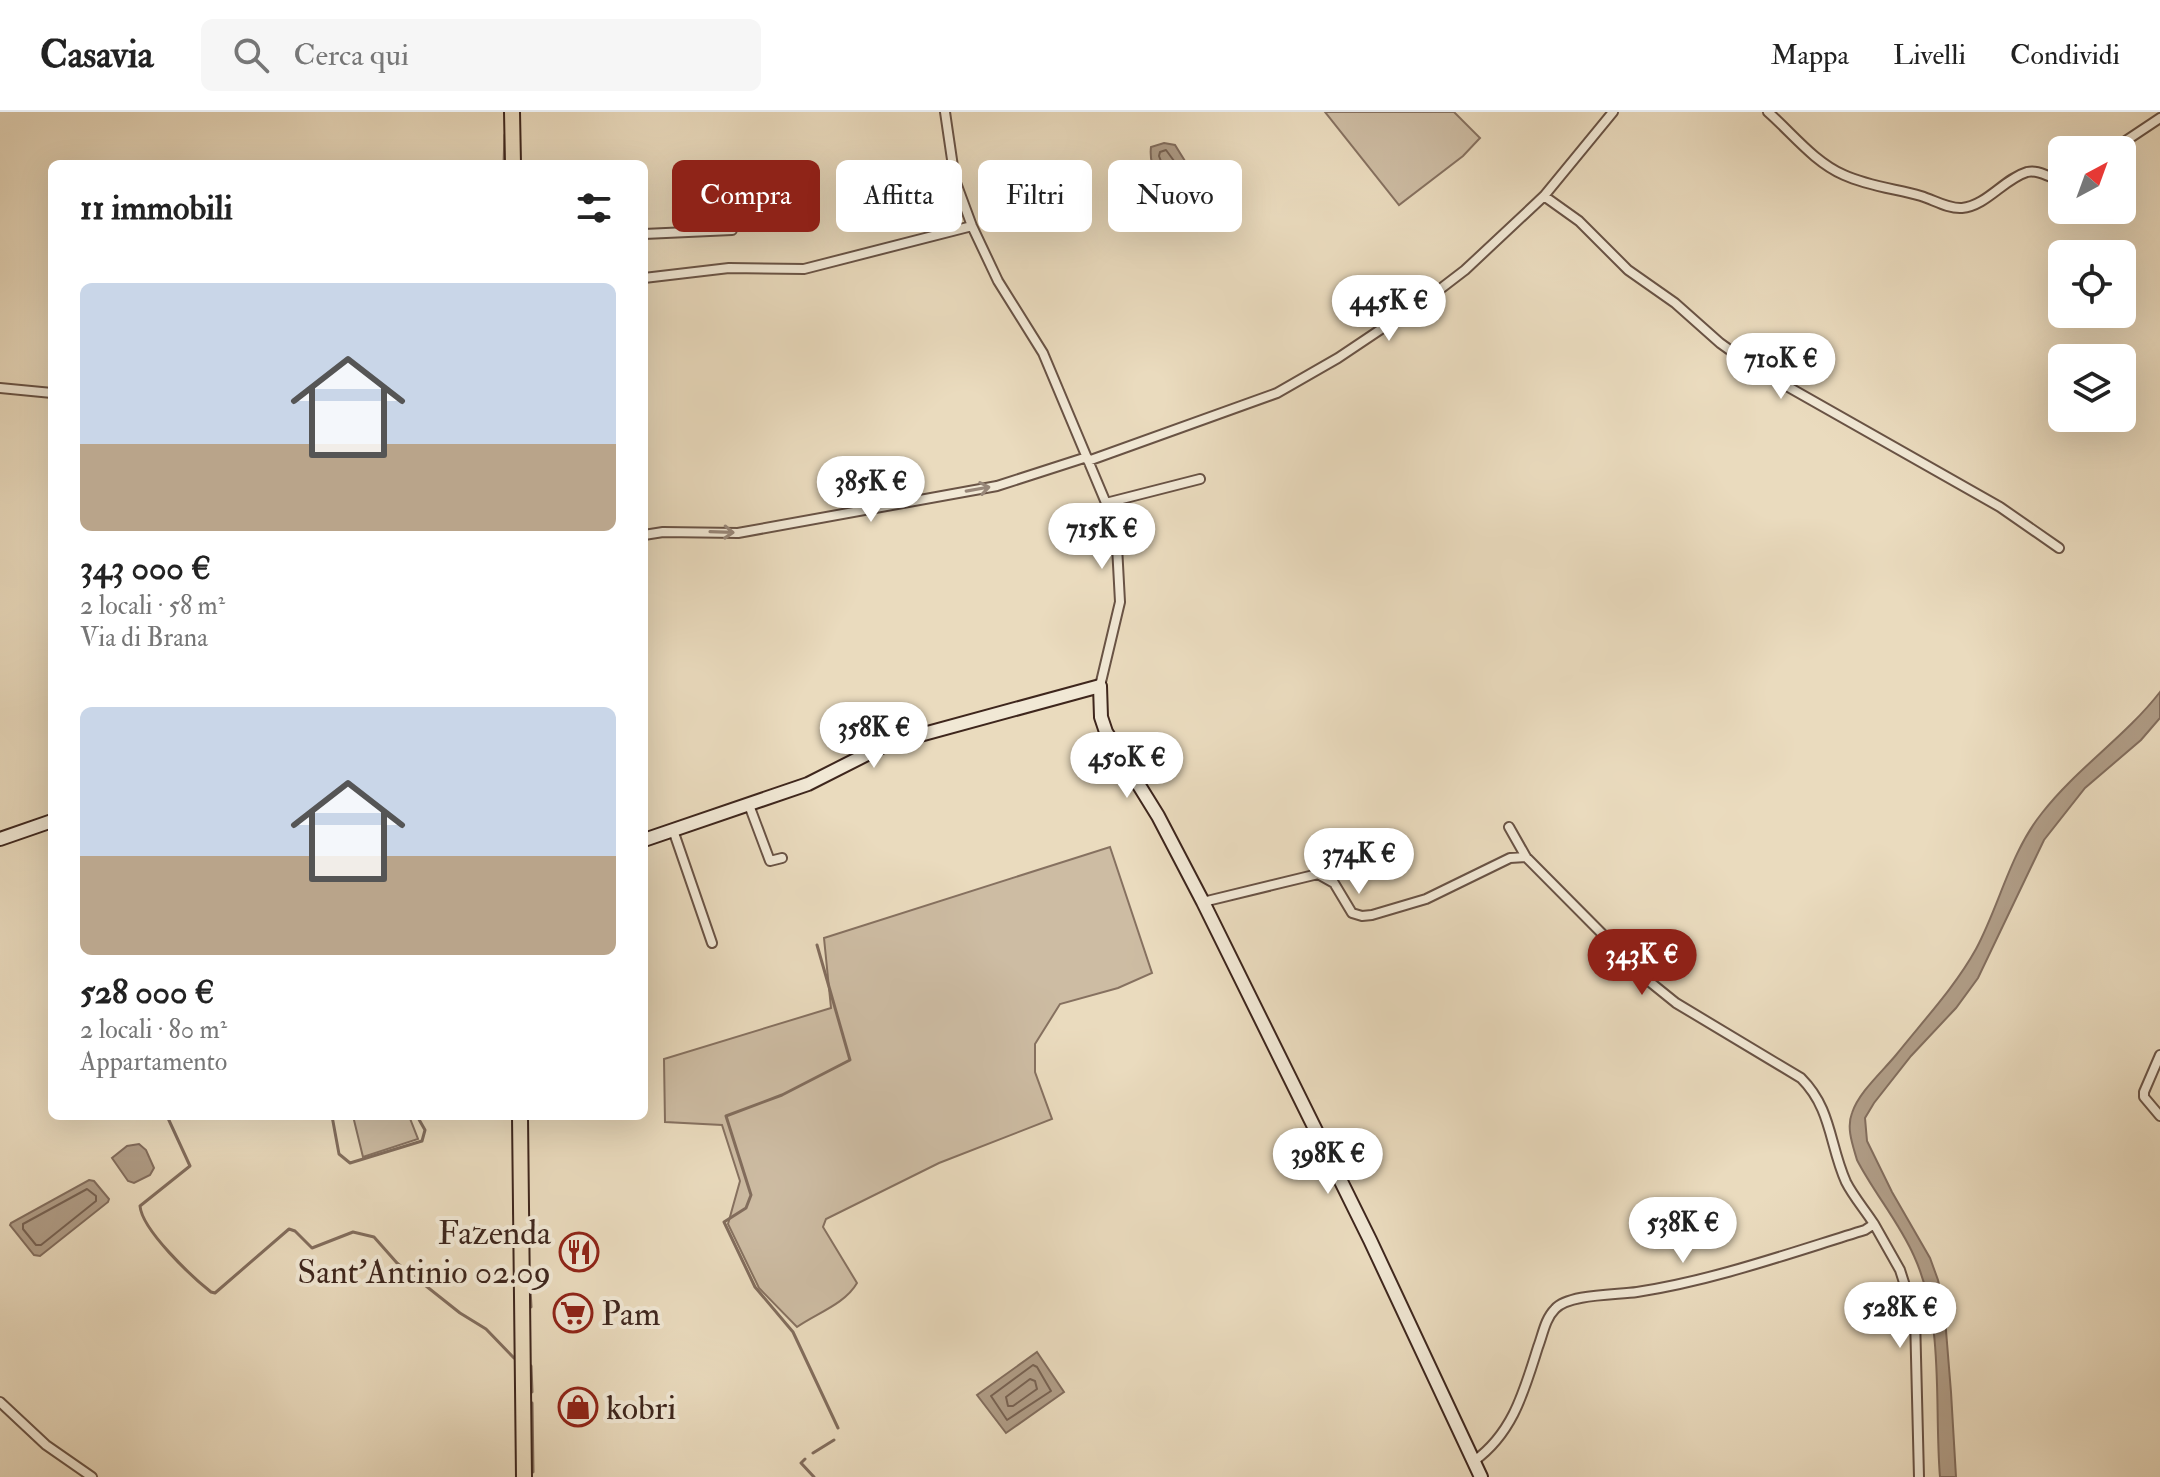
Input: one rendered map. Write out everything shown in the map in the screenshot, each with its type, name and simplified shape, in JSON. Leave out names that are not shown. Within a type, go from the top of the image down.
[{"type":"main road","points":[[512,112],[513,160]]},
{"type":"main road","points":[[520,1120],[524,1477]]},
{"type":"street","points":[[945,112],[955,180],[972,226],[998,281],[1043,353],[1106,503],[1117,546],[1120,602],[1100,686],[1101,717],[1106,732],[1158,816],[1203,902],[1370,1240],[1481,1477]]},
{"type":"street","points":[[648,534],[738,533],[997,486],[1088,459],[1277,393],[1338,358],[1465,270],[1544,196],[1613,112]]},
{"type":"street","points":[[1768,112],[1812,154],[1841,174],[1933,199],[1950,207],[1965,208],[2027,172],[2048,176]]},
{"type":"street","points":[[2133,136],[2160,118]]},
{"type":"street","points":[[1544,196],[1579,221],[1628,270],[1675,303],[1720,343],[1755,368],[2000,507],[2059,548]]},
{"type":"street","points":[[648,278],[729,268],[804,269],[972,226]]},
{"type":"street","points":[[648,234],[688,232]]},
{"type":"street","points":[[0,388],[48,393]]},
{"type":"street","points":[[1106,503],[1200,479]]},
{"type":"street","points":[[648,839],[808,784],[887,744],[1100,686]]},
{"type":"street","points":[[749,805],[770,861],[782,858]]},
{"type":"street","points":[[0,839],[48,822]]},
{"type":"street","points":[[1509,827],[1526,857],[1632,965],[1668,996],[1801,1078],[1822,1104],[1847,1184],[1900,1270],[1915,1317],[1919,1477]]},
{"type":"street","points":[[673,830],[712,943]]},
{"type":"street","points":[[1203,902],[1318,874],[1334,883],[1352,913],[1366,916],[1440,893],[1510,858],[1526,857]]},
{"type":"street","points":[[2160,1055],[2144,1097],[2160,1116]]},
{"type":"street","points":[[1474,1461],[1494,1444],[1520,1405],[1546,1322],[1559,1304],[1640,1291],[1741,1269],[1865,1230],[1874,1224]]},
{"type":"street","points":[[0,1402],[46,1445],[92,1477]]},
{"type":"shaded area","points":[[1325,112],[1454,112],[1480,138],[1463,156],[1399,205]]},
{"type":"shaded area","points":[[1110,847],[1152,973],[1118,988],[1060,1004],[1035,1044],[1035,1072],[1052,1119],[939,1163],[826,1219],[823,1227],[857,1283],[838,1302],[797,1327],[759,1288],[728,1224],[740,1181],[722,1125],[665,1122],[664,1059],[831,1008],[824,938]]},
{"type":"shaded area","points":[[354,1120],[411,1120],[418,1139],[363,1157]]},
{"type":"water","points":[[1164,143],[1175,145],[1184,160],[1152,160],[1151,147]]},
{"type":"water","points":[[2160,692],[2160,718],[2141,740],[2085,788],[2044,840],[1978,978],[1956,1008],[1911,1056],[1865,1118],[1867,1141],[1930,1258],[1944,1306],[1956,1477],[1940,1477],[1934,1337],[1924,1282],[1908,1243],[1857,1160],[1850,1119],[1865,1090],[1938,1004],[1968,963],[2031,828],[2070,781],[2132,724]]},
{"type":"water","points":[[139,1144],[146,1150],[154,1168],[150,1175],[134,1183],[128,1181],[112,1158],[127,1146]]},
{"type":"water","points":[[89,1180],[94,1181],[109,1199],[108,1202],[40,1256],[34,1255],[11,1223]]},
{"type":"water","points":[[1037,1352],[1064,1392],[1006,1433],[977,1395]]},
{"type":"waterway","points":[[504,160],[505,135]]},
{"type":"waterway","points":[[817,945],[850,1060],[782,1095],[726,1116],[751,1195],[746,1208],[724,1222],[755,1287],[793,1332],[838,1428]]},
{"type":"waterway","points":[[169,1120],[190,1166],[140,1206],[158,1240],[211,1292],[215,1293],[289,1229],[312,1248],[353,1232],[374,1237],[397,1263],[460,1313],[486,1329],[514,1358]]},
{"type":"waterway","points":[[333,1120],[339,1154],[350,1163],[422,1141],[425,1130],[419,1120]]},
{"type":"waterway","points":[[514,1185],[514,1214]]},
{"type":"waterway","points":[[514,1225],[515,1264]]},
{"type":"waterway","points":[[529,1271],[531,1307]]},
{"type":"waterway","points":[[531,1366],[532,1392]]},
{"type":"waterway","points":[[532,1403],[533,1472]]},
{"type":"waterway","points":[[813,1453],[834,1440]]},
{"type":"waterway","points":[[805,1459],[801,1463],[814,1477]]},
{"type":"place","name":"Fazenda Sant'Antinio 02.09","points":[[579,1252]]},
{"type":"place","name":"Pam","points":[[573,1313]]},
{"type":"place","name":"kobri","points":[[578,1407]]}]
